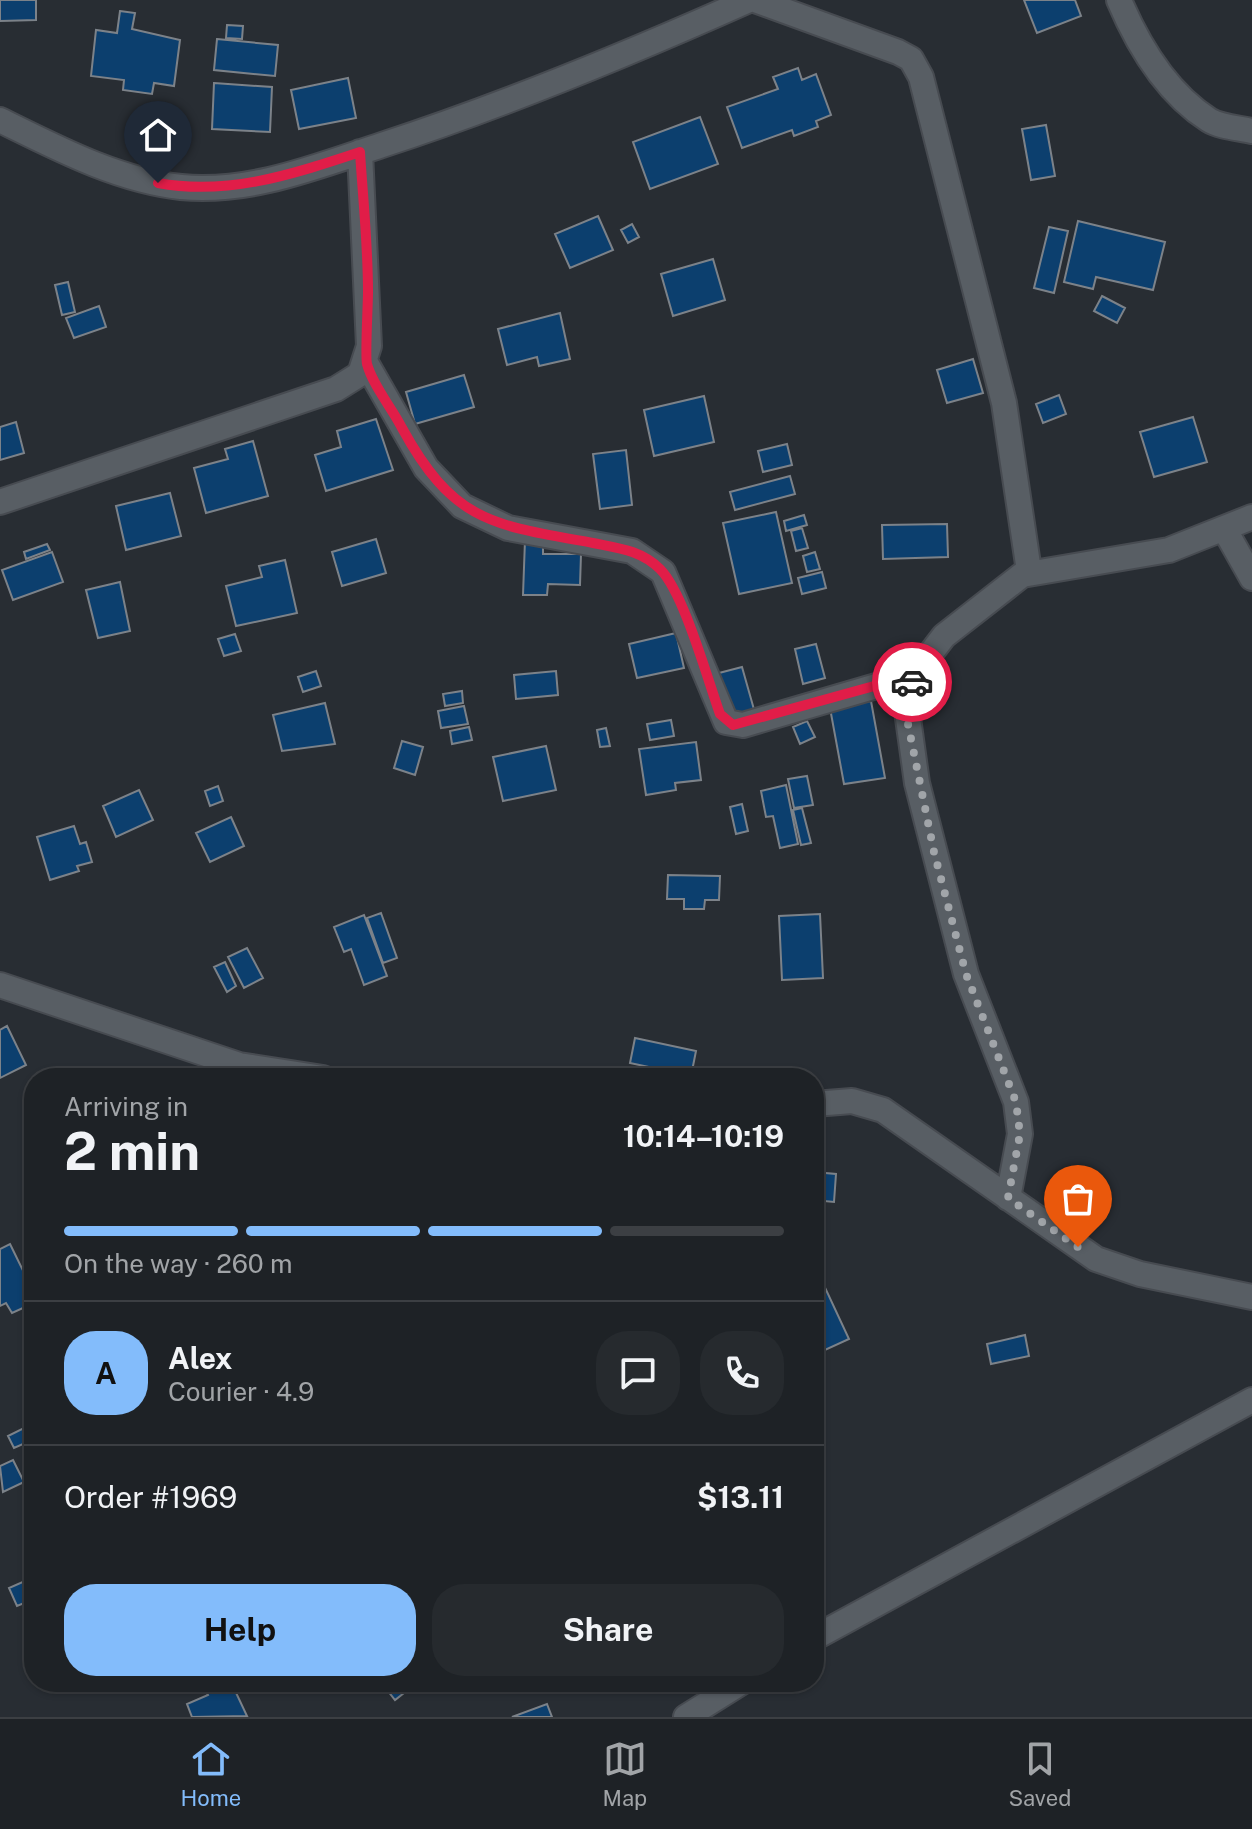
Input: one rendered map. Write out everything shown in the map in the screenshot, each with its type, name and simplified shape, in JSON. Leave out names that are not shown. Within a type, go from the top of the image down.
[{"type":"street","points":[[0,120],[60,150],[133,179],[183,188],[249,184],[360,152],[518,99],[749,0]]},
{"type":"street","points":[[755,0],[898,52],[911,59],[921,77],[1004,403],[1029,571]]},
{"type":"street","points":[[1119,0],[1157,69],[1183,99],[1212,122],[1252,131]]},
{"type":"street","points":[[360,152],[368,278],[366,363],[426,468],[462,506],[508,528],[632,551],[663,572],[726,722],[743,725],[914,675]]},
{"type":"street","points":[[0,502],[336,389],[349,384],[366,363]]},
{"type":"street","points":[[1008,1198],[1020,1134],[1016,1102],[966,974],[917,783],[907,711],[914,675],[944,636],[1029,571],[1169,550],[1252,517]]},
{"type":"street","points":[[1225,530],[1252,578]]},
{"type":"street","points":[[0,985],[239,1065],[258,1068]]},
{"type":"street","points":[[824,1103],[852,1101],[883,1110],[1096,1259],[1140,1274],[1252,1297]]},
{"type":"street","points":[[824,1633],[1252,1400]]},
{"type":"street","points":[[686,1717],[726,1692]]},
{"type":"building","points":[[0,0],[36,0],[36,20],[0,21]]},
{"type":"building","points":[[1024,0],[1075,0],[1081,16],[1037,33]]},
{"type":"building","points":[[120,11],[135,13],[132,29],[180,40],[174,86],[154,83],[152,94],[123,90],[124,80],[91,76],[96,30],[117,33]]},
{"type":"building","points":[[227,25],[243,26],[242,39],[226,38]]},
{"type":"building","points":[[217,39],[278,45],[275,76],[214,70]]},
{"type":"building","points":[[798,68],[802,80],[816,74],[831,115],[816,121],[818,127],[794,136],[792,130],[742,148],[727,107],[778,89],[773,77]]},
{"type":"building","points":[[348,78],[356,118],[299,129],[291,90]]},
{"type":"building","points":[[214,83],[272,87],[270,132],[212,129]]},
{"type":"building","points":[[700,117],[718,164],[650,189],[633,142]]},
{"type":"building","points":[[1046,125],[1055,176],[1031,180],[1022,129]]},
{"type":"building","points":[[598,216],[613,250],[570,268],[555,234]]},
{"type":"building","points":[[1078,221],[1165,242],[1153,290],[1096,277],[1093,289],[1064,282]]},
{"type":"building","points":[[632,224],[639,237],[628,243],[621,230]]},
{"type":"building","points":[[1049,227],[1068,231],[1054,293],[1034,288]]},
{"type":"building","points":[[713,259],[725,300],[673,316],[661,274]]},
{"type":"building","points":[[68,282],[75,312],[62,315],[55,285]]},
{"type":"building","points":[[1102,296],[1125,308],[1117,323],[1094,311]]},
{"type":"building","points":[[99,306],[106,327],[74,338],[66,318]]},
{"type":"building","points":[[560,313],[570,359],[539,366],[537,357],[507,365],[498,329]]},
{"type":"building","points":[[973,359],[983,393],[947,403],[937,370]]},
{"type":"building","points":[[464,375],[474,407],[415,424],[406,392]]},
{"type":"building","points":[[1059,395],[1066,414],[1043,423],[1036,404]]},
{"type":"building","points":[[704,396],[714,442],[654,456],[644,410]]},
{"type":"building","points":[[1193,417],[1207,462],[1154,477],[1140,432]]},
{"type":"building","points":[[376,419],[393,470],[326,491],[315,455],[341,447],[337,431]]},
{"type":"building","points":[[16,422],[24,453],[0,460],[0,427]]},
{"type":"building","points":[[253,441],[268,496],[206,513],[194,468],[228,459],[225,449]]},
{"type":"building","points":[[787,444],[792,465],[763,472],[758,451]]},
{"type":"building","points":[[626,450],[632,505],[600,509],[593,454]]},
{"type":"building","points":[[790,476],[795,494],[735,510],[730,492]]},
{"type":"building","points":[[170,493],[181,536],[126,550],[116,506]]},
{"type":"building","points":[[776,512],[792,583],[739,594],[723,523]]},
{"type":"building","points":[[804,515],[807,525],[786,531],[784,521]]},
{"type":"building","points":[[947,524],[948,557],[883,559],[882,525]]},
{"type":"building","points":[[802,528],[808,548],[796,551],[791,531]]},
{"type":"building","points":[[376,539],[386,573],[342,586],[332,552]]},
{"type":"building","points":[[525,540],[543,541],[543,554],[581,554],[580,585],[548,584],[547,595],[523,595]]},
{"type":"building","points":[[47,544],[50,550],[26,559],[24,552]]},
{"type":"building","points":[[52,552],[63,582],[13,600],[2,570]]},
{"type":"building","points":[[815,552],[820,569],[807,572],[803,556]]},
{"type":"building","points":[[285,560],[297,613],[236,626],[226,586],[262,577],[259,566]]},
{"type":"building","points":[[822,572],[826,588],[802,594],[798,578]]},
{"type":"building","points":[[120,582],[130,631],[98,638],[86,590]]},
{"type":"building","points":[[676,633],[684,668],[637,678],[629,644]]},
{"type":"building","points":[[235,634],[241,651],[224,656],[218,639]]},
{"type":"building","points":[[816,644],[825,678],[803,684],[795,649]]},
{"type":"building","points":[[742,667],[755,713],[732,719],[719,673]]},
{"type":"building","points":[[316,671],[321,686],[303,692],[298,677]]},
{"type":"building","points":[[556,671],[558,695],[516,699],[514,675]]},
{"type":"building","points":[[462,691],[463,703],[445,706],[443,694]]},
{"type":"building","points":[[871,701],[885,778],[844,784],[830,708]]},
{"type":"building","points":[[325,703],[335,744],[282,751],[273,715]]},
{"type":"building","points":[[464,706],[468,724],[441,728],[438,711]]},
{"type":"building","points":[[671,720],[674,736],[650,740],[647,724]]},
{"type":"building","points":[[807,721],[815,737],[800,744],[793,727]]},
{"type":"building","points":[[469,727],[472,740],[452,744],[450,731]]},
{"type":"building","points":[[606,728],[610,746],[600,747],[597,730]]},
{"type":"building","points":[[402,741],[423,747],[415,775],[394,768]]},
{"type":"building","points":[[696,742],[701,780],[675,783],[676,790],[646,795],[639,749]]},
{"type":"building","points":[[546,746],[556,790],[503,801],[493,757]]},
{"type":"building","points":[[807,776],[813,805],[794,808],[788,779]]},
{"type":"building","points":[[786,785],[798,844],[780,848],[773,816],[766,817],[761,791]]},
{"type":"building","points":[[218,786],[223,801],[210,806],[205,791]]},
{"type":"building","points":[[139,790],[153,820],[116,837],[103,806]]},
{"type":"building","points":[[742,804],[748,831],[736,834],[730,807]]},
{"type":"building","points":[[802,808],[811,843],[801,845],[793,810]]},
{"type":"building","points":[[231,817],[244,846],[210,862],[196,833]]},
{"type":"building","points":[[74,826],[80,844],[86,842],[92,862],[77,866],[79,871],[50,880],[37,837]]},
{"type":"building","points":[[668,875],[720,876],[719,900],[705,900],[704,909],[684,909],[684,899],[667,899]]},
{"type":"building","points":[[381,913],[397,958],[383,963],[367,918]]},
{"type":"building","points":[[820,914],[823,978],[782,980],[779,916]]},
{"type":"building","points":[[364,915],[387,976],[364,985],[351,949],[344,952],[334,927]]},
{"type":"building","points":[[247,948],[263,978],[244,988],[228,957]]},
{"type":"building","points":[[225,962],[236,986],[227,992],[214,967]]},
{"type":"building","points":[[7,1026],[26,1065],[0,1078],[0,1030]]},
{"type":"building","points":[[635,1038],[696,1051],[693,1068],[653,1068],[630,1063]]},
{"type":"building","points":[[824,1173],[836,1174],[834,1202],[824,1201]]},
{"type":"building","points":[[10,1244],[24,1273],[24,1308],[12,1313],[6,1303],[0,1306],[0,1249]]},
{"type":"building","points":[[824,1285],[849,1339],[824,1350]]},
{"type":"building","points":[[1025,1335],[1029,1356],[991,1364],[987,1344]]},
{"type":"building","points":[[24,1428],[24,1444],[14,1448],[8,1436]]},
{"type":"building","points":[[13,1460],[24,1482],[3,1492],[0,1466]]},
{"type":"building","points":[[24,1581],[24,1603],[17,1606],[9,1588]]},
{"type":"building","points":[[206,1692],[236,1692],[247,1716],[192,1717],[187,1704],[208,1695]]},
{"type":"building","points":[[389,1692],[405,1692],[395,1700]]},
{"type":"building","points":[[547,1704],[552,1717],[512,1717]]},
{"type":"way so far","points":[[912,682],[907,698],[908,724],[917,783],[934,852],[966,974],[1016,1102],[1020,1134],[1008,1198],[1078,1247]]},
{"type":"route","points":[[158,183],[183,188],[235,187],[360,152],[368,278],[369,346],[366,363],[413,447],[440,486],[462,506],[508,528],[632,551],[644,556],[668,580],[720,714],[733,725],[743,725],[914,675],[912,682]]}]
